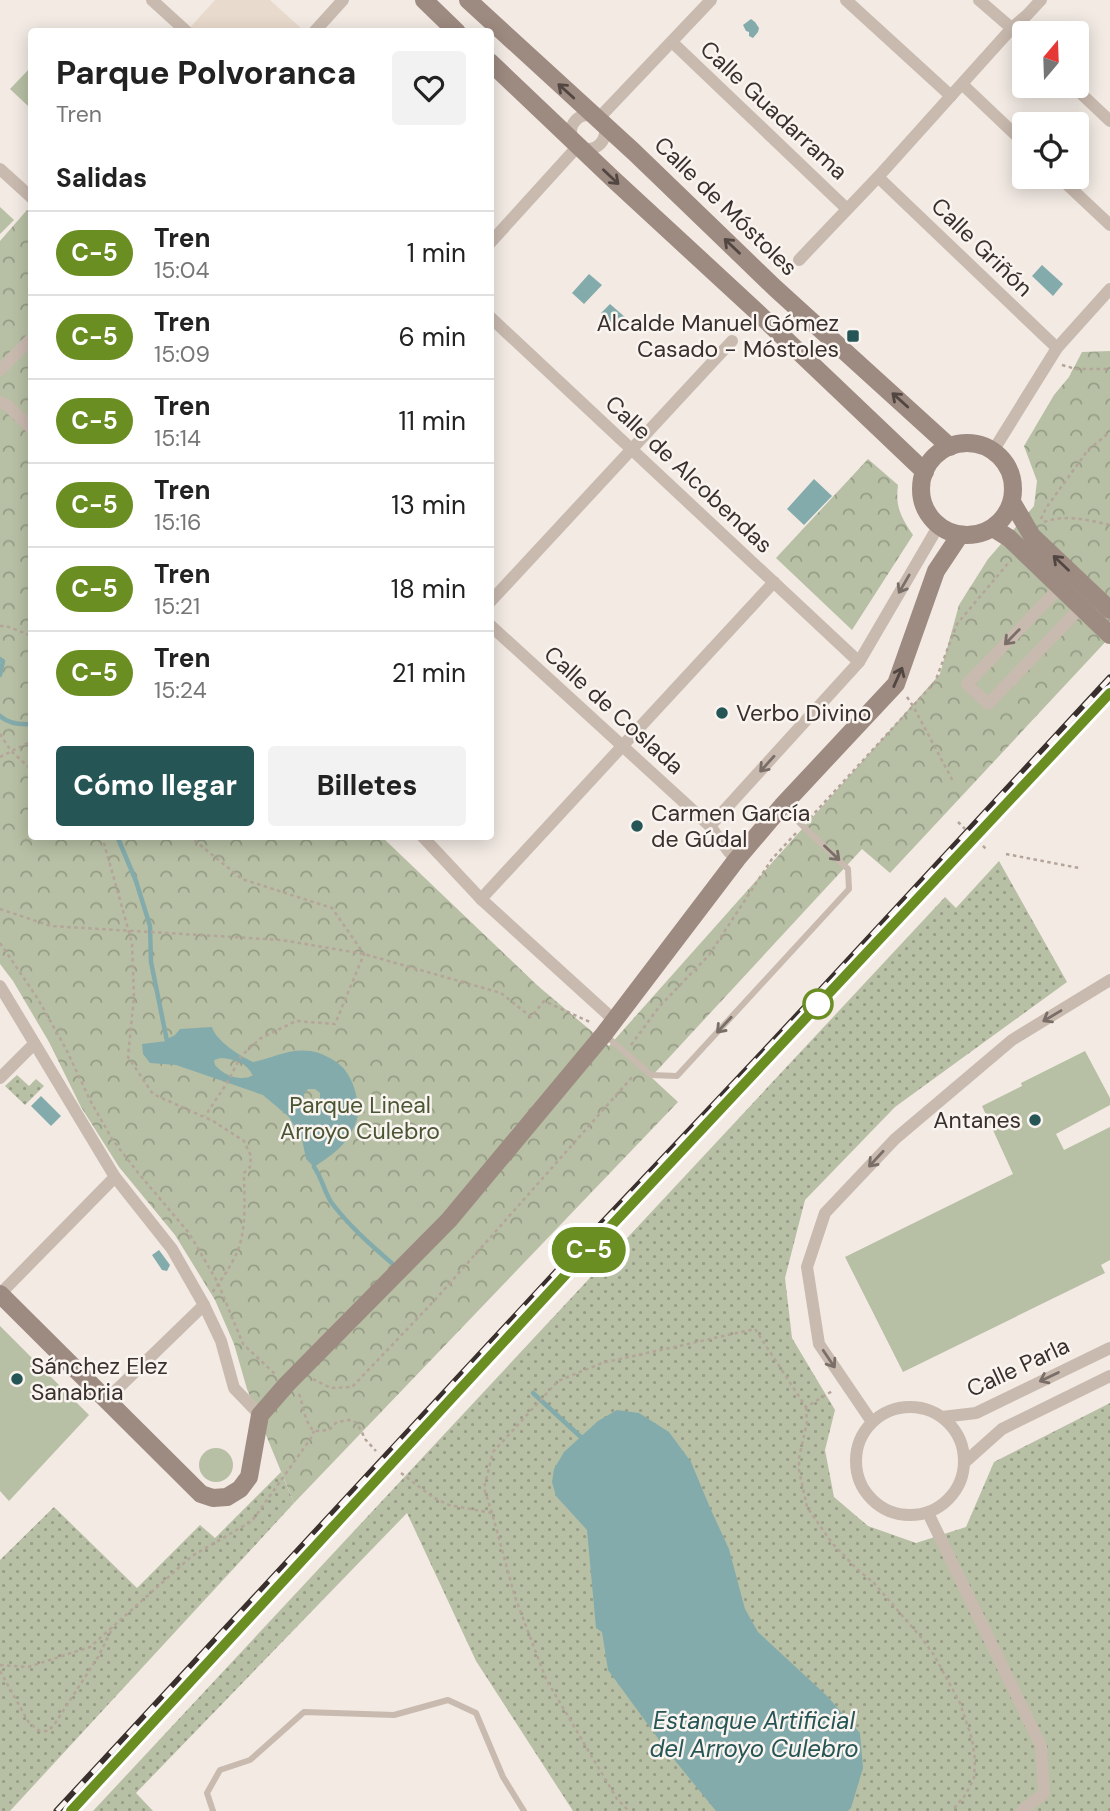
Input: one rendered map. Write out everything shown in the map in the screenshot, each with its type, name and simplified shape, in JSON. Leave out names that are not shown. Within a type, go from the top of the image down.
[{"type":"main road","points":[[424,0],[453,28]]},
{"type":"main road","name":"Calle de Móstoles","points":[[468,0],[598,119],[775,288],[950,447]]},
{"type":"main road","points":[[494,66],[925,472]]},
{"type":"main road","points":[[964,444],[979,445],[993,451],[1004,461],[1011,474],[1014,488],[1008,512],[983,533],[960,535],[939,525],[929,514],[923,501],[921,486],[931,461],[950,447],[964,444]]},
{"type":"main road","points":[[1012,502],[1032,536],[1110,610]]},
{"type":"main road","points":[[993,527],[1009,538],[1110,635]]},
{"type":"main road","points":[[0,1294],[201,1494],[213,1498],[227,1497],[240,1489],[248,1477],[260,1415],[449,1220],[737,859],[782,806],[897,684],[936,571],[960,535]]},
{"type":"street","points":[[152,0],[183,28]]},
{"type":"street","points":[[318,28],[343,0]]},
{"type":"street","points":[[598,119],[710,0]]},
{"type":"street","points":[[846,0],[951,96]]},
{"type":"street","points":[[799,260],[1012,28],[979,0]]},
{"type":"street","points":[[1020,21],[1041,0]]},
{"type":"street","name":"Calle Guadarrama","points":[[672,42],[847,209]]},
{"type":"street","points":[[962,84],[1012,132]]},
{"type":"street","points":[[1086,98],[1110,121]]},
{"type":"street","points":[[588,115],[598,119],[605,135],[600,145],[589,149],[578,146],[571,132],[574,122],[588,115]]},
{"type":"street","points":[[494,239],[578,146]]},
{"type":"street","points":[[0,169],[28,194]]},
{"type":"street","name":"Calle Griñón","points":[[878,177],[1058,348]]},
{"type":"street","points":[[1072,189],[1110,225]]},
{"type":"street","points":[[993,451],[1058,348],[1110,289]]},
{"type":"street","name":"Calle de Alcobendas","points":[[494,321],[859,662]]},
{"type":"street","points":[[494,598],[732,341]]},
{"type":"street","points":[[0,370],[28,342]]},
{"type":"street","points":[[0,402],[7,405],[28,425]]},
{"type":"street","points":[[710,826],[859,662],[939,525]]},
{"type":"street","points":[[481,899],[774,582]]},
{"type":"street","points":[[1059,587],[967,684],[988,704],[1081,607]]},
{"type":"street","name":"Calle de Coslada","points":[[494,629],[710,826],[737,859]]},
{"type":"street","points":[[426,840],[481,899],[607,1021]]},
{"type":"street","points":[[872,1422],[819,1345],[807,1267],[825,1213],[895,1139],[1012,1040],[1110,981]]},
{"type":"street","points":[[0,986],[115,1177],[172,1249],[221,1341],[234,1388],[260,1415]]},
{"type":"street","points":[[0,1078],[34,1044]]},
{"type":"street","points":[[0,1294],[115,1177]]},
{"type":"street","points":[[105,1401],[204,1305]]},
{"type":"street","name":"Calle Parla","points":[[942,1417],[976,1413],[1110,1348]]},
{"type":"street","name":"Calle Parla","points":[[965,1462],[1002,1429],[1110,1376]]},
{"type":"street","points":[[906,1407],[925,1409],[942,1417],[954,1429],[962,1444],[965,1462],[955,1493],[943,1505],[928,1513],[910,1516],[892,1512],[876,1504],[864,1490],[857,1473],[856,1455],[862,1437],[872,1422],[888,1412],[906,1407]]},
{"type":"street","points":[[928,1513],[1041,1746],[1044,1793],[1022,1811]]},
{"type":"lane","points":[[607,1021],[641,1067],[651,1075],[677,1076],[849,889],[848,869],[782,806]]},
{"type":"lane","points":[[213,1811],[207,1793],[220,1770],[250,1760],[304,1712],[394,1715],[448,1700],[476,1713],[503,1777],[524,1811]]},
{"type":"path","points":[[1049,361],[1076,369],[1110,369]]},
{"type":"path","points":[[1110,432],[1088,450],[1046,508],[1038,524],[1057,517],[1110,525]]},
{"type":"path","points":[[637,1038],[659,1007],[709,955],[772,859],[935,682],[957,624],[1020,550]]},
{"type":"path","points":[[0,626],[28,635]]},
{"type":"path","points":[[914,706],[954,783]]},
{"type":"path","points":[[0,734],[10,751],[28,767]]},
{"type":"path","points":[[0,757],[28,744]]},
{"type":"path","points":[[958,822],[965,829]]},
{"type":"path","points":[[0,943],[38,999],[112,1139],[189,1233],[218,1283],[237,1251],[242,1233],[244,1173],[250,1167],[251,1156],[244,1141],[213,1121],[153,1094],[128,1057],[134,997],[132,943],[103,840]]},
{"type":"path","points":[[194,840],[242,879],[332,908],[364,954]]},
{"type":"path","points":[[978,841],[987,850]]},
{"type":"path","points":[[1006,854],[1079,868]]},
{"type":"path","points":[[0,909],[51,926],[282,940],[364,954],[501,993],[531,1017],[544,1000],[593,1024],[607,1021]]},
{"type":"path","points":[[204,1117],[241,1056],[261,1038],[296,1021],[335,1024],[364,954]]},
{"type":"path","points":[[301,1370],[331,1388],[352,1387],[434,1301],[641,1067]]},
{"type":"path","points":[[629,1811],[617,1799],[546,1679],[515,1597],[484,1488],[493,1452],[558,1381],[602,1363],[755,1329],[806,1407],[807,1422],[799,1470],[807,1507],[832,1543],[874,1583],[927,1646],[960,1703],[972,1739],[974,1778],[966,1794],[951,1811]]},
{"type":"path","points":[[806,1407],[846,1383]]},
{"type":"path","points":[[0,1665],[28,1667],[90,1647],[192,1556],[253,1521],[314,1431]]},
{"type":"path","points":[[401,1473],[434,1498],[449,1505],[492,1513]]},
{"type":"path","points":[[0,1671],[29,1723],[40,1731],[48,1731],[98,1657],[114,1626]]},
{"type":"green space","points":[[28,70],[28,106],[10,89]]},
{"type":"green space","points":[[0,207],[14,220],[0,234]]},
{"type":"green space","name":"Parque Lineal Arroyo Culebro","points":[[28,211],[28,840],[385,840],[538,986],[609,1046],[940,674],[959,605],[988,559],[1034,506],[1037,481],[1024,446],[1082,352],[1110,351],[1110,637],[890,873],[862,849],[651,1077],[678,1102],[294,1503],[247,1389],[234,1344],[215,1300],[175,1235],[119,1167],[81,1107],[49,1042],[0,964],[0,241]]},
{"type":"green space","points":[[868,459],[898,485],[897,500],[900,512],[913,535],[852,630],[776,558]]},
{"type":"green space","points":[[999,861],[1067,982],[895,1107],[805,1200],[785,1278],[792,1338],[835,1410],[825,1450],[834,1497],[868,1526],[916,1543],[966,1527],[994,1462],[1110,1403],[1110,1811],[573,1811],[476,1661],[407,1513],[136,1793],[153,1811],[93,1811],[945,897],[956,908]]},
{"type":"green space","points":[[1085,1051],[1110,1098],[1110,1105],[1056,1134],[1064,1150],[1110,1127],[1110,1260],[1101,1265],[1105,1273],[903,1372],[845,1257],[1013,1174],[982,1106]]},
{"type":"green space","points":[[17,1075],[29,1086],[36,1079],[44,1086],[25,1105],[5,1086]]},
{"type":"green space","points":[[0,1326],[89,1415],[9,1501],[0,1491]]},
{"type":"green space","points":[[216,1448],[228,1453],[233,1465],[228,1477],[216,1482],[204,1477],[199,1465],[204,1453]]},
{"type":"green space","points":[[281,1472],[294,1503],[10,1811],[0,1811],[0,1560],[54,1507],[137,1588],[200,1525],[215,1538]]},
{"type":"shaded area","points":[[215,0],[270,0],[301,28],[190,28]]},
{"type":"water","points":[[751,19],[759,28],[753,38],[743,25]]},
{"type":"water","points":[[1042,265],[1063,284],[1053,296],[1032,276]]},
{"type":"water","points":[[589,274],[602,285],[584,304],[572,293]]},
{"type":"water","points":[[610,304],[626,318],[617,328],[601,313]]},
{"type":"water","points":[[814,479],[832,496],[804,525],[787,509]]},
{"type":"water","points":[[212,1027],[223,1043],[253,1062],[303,1050],[334,1060],[345,1070],[356,1093],[358,1110],[352,1132],[338,1149],[314,1167],[306,1159],[302,1139],[289,1117],[263,1095],[176,1065],[150,1063],[143,1054],[142,1044],[167,1041],[180,1029]],"holes":[[[221,1058],[240,1062],[253,1076],[237,1078],[227,1075],[215,1065],[214,1060]],[[308,1089],[315,1089],[320,1093],[316,1104],[309,1105],[304,1100]]]},
{"type":"water","points":[[41,1096],[61,1116],[51,1126],[31,1106]]},
{"type":"water","points":[[159,1250],[170,1265],[167,1271],[162,1270],[152,1255]]},
{"type":"water","name":"Estanque Artificial del Arroyo Culebro","points":[[617,1410],[639,1413],[669,1432],[691,1462],[729,1549],[745,1609],[758,1632],[826,1695],[860,1733],[863,1768],[848,1811],[716,1811],[668,1752],[608,1670],[602,1632],[596,1628],[587,1530],[556,1496],[552,1482],[554,1469],[564,1452],[598,1421]]},
{"type":"waterway","points":[[0,659],[3,661],[0,675]]},
{"type":"waterway","points":[[0,716],[7,721],[28,724]]},
{"type":"waterway","points":[[119,840],[136,881],[150,926],[151,962],[167,1041],[170,1043]]},
{"type":"waterway","points":[[314,1163],[331,1202],[353,1227],[394,1265]]},
{"type":"waterway","points":[[533,1393],[583,1439]]},
{"type":"railway","points":[[57,1811],[1110,678]]},
{"type":"train","name":"C-5","points":[[71,1811],[568,1272],[1110,693]]},
{"type":"place","name":"Alcalde Manuel Gómez Casado - Móstoles","points":[[853,336]]},
{"type":"place","name":"Verbo Divino","points":[[722,713]]},
{"type":"place","name":"Carmen García de Gúdal","points":[[637,826]]},
{"type":"place","name":"Antanes","points":[[1035,1120]]},
{"type":"place","name":"Sánchez Elez Sanabria","points":[[17,1379]]}]
